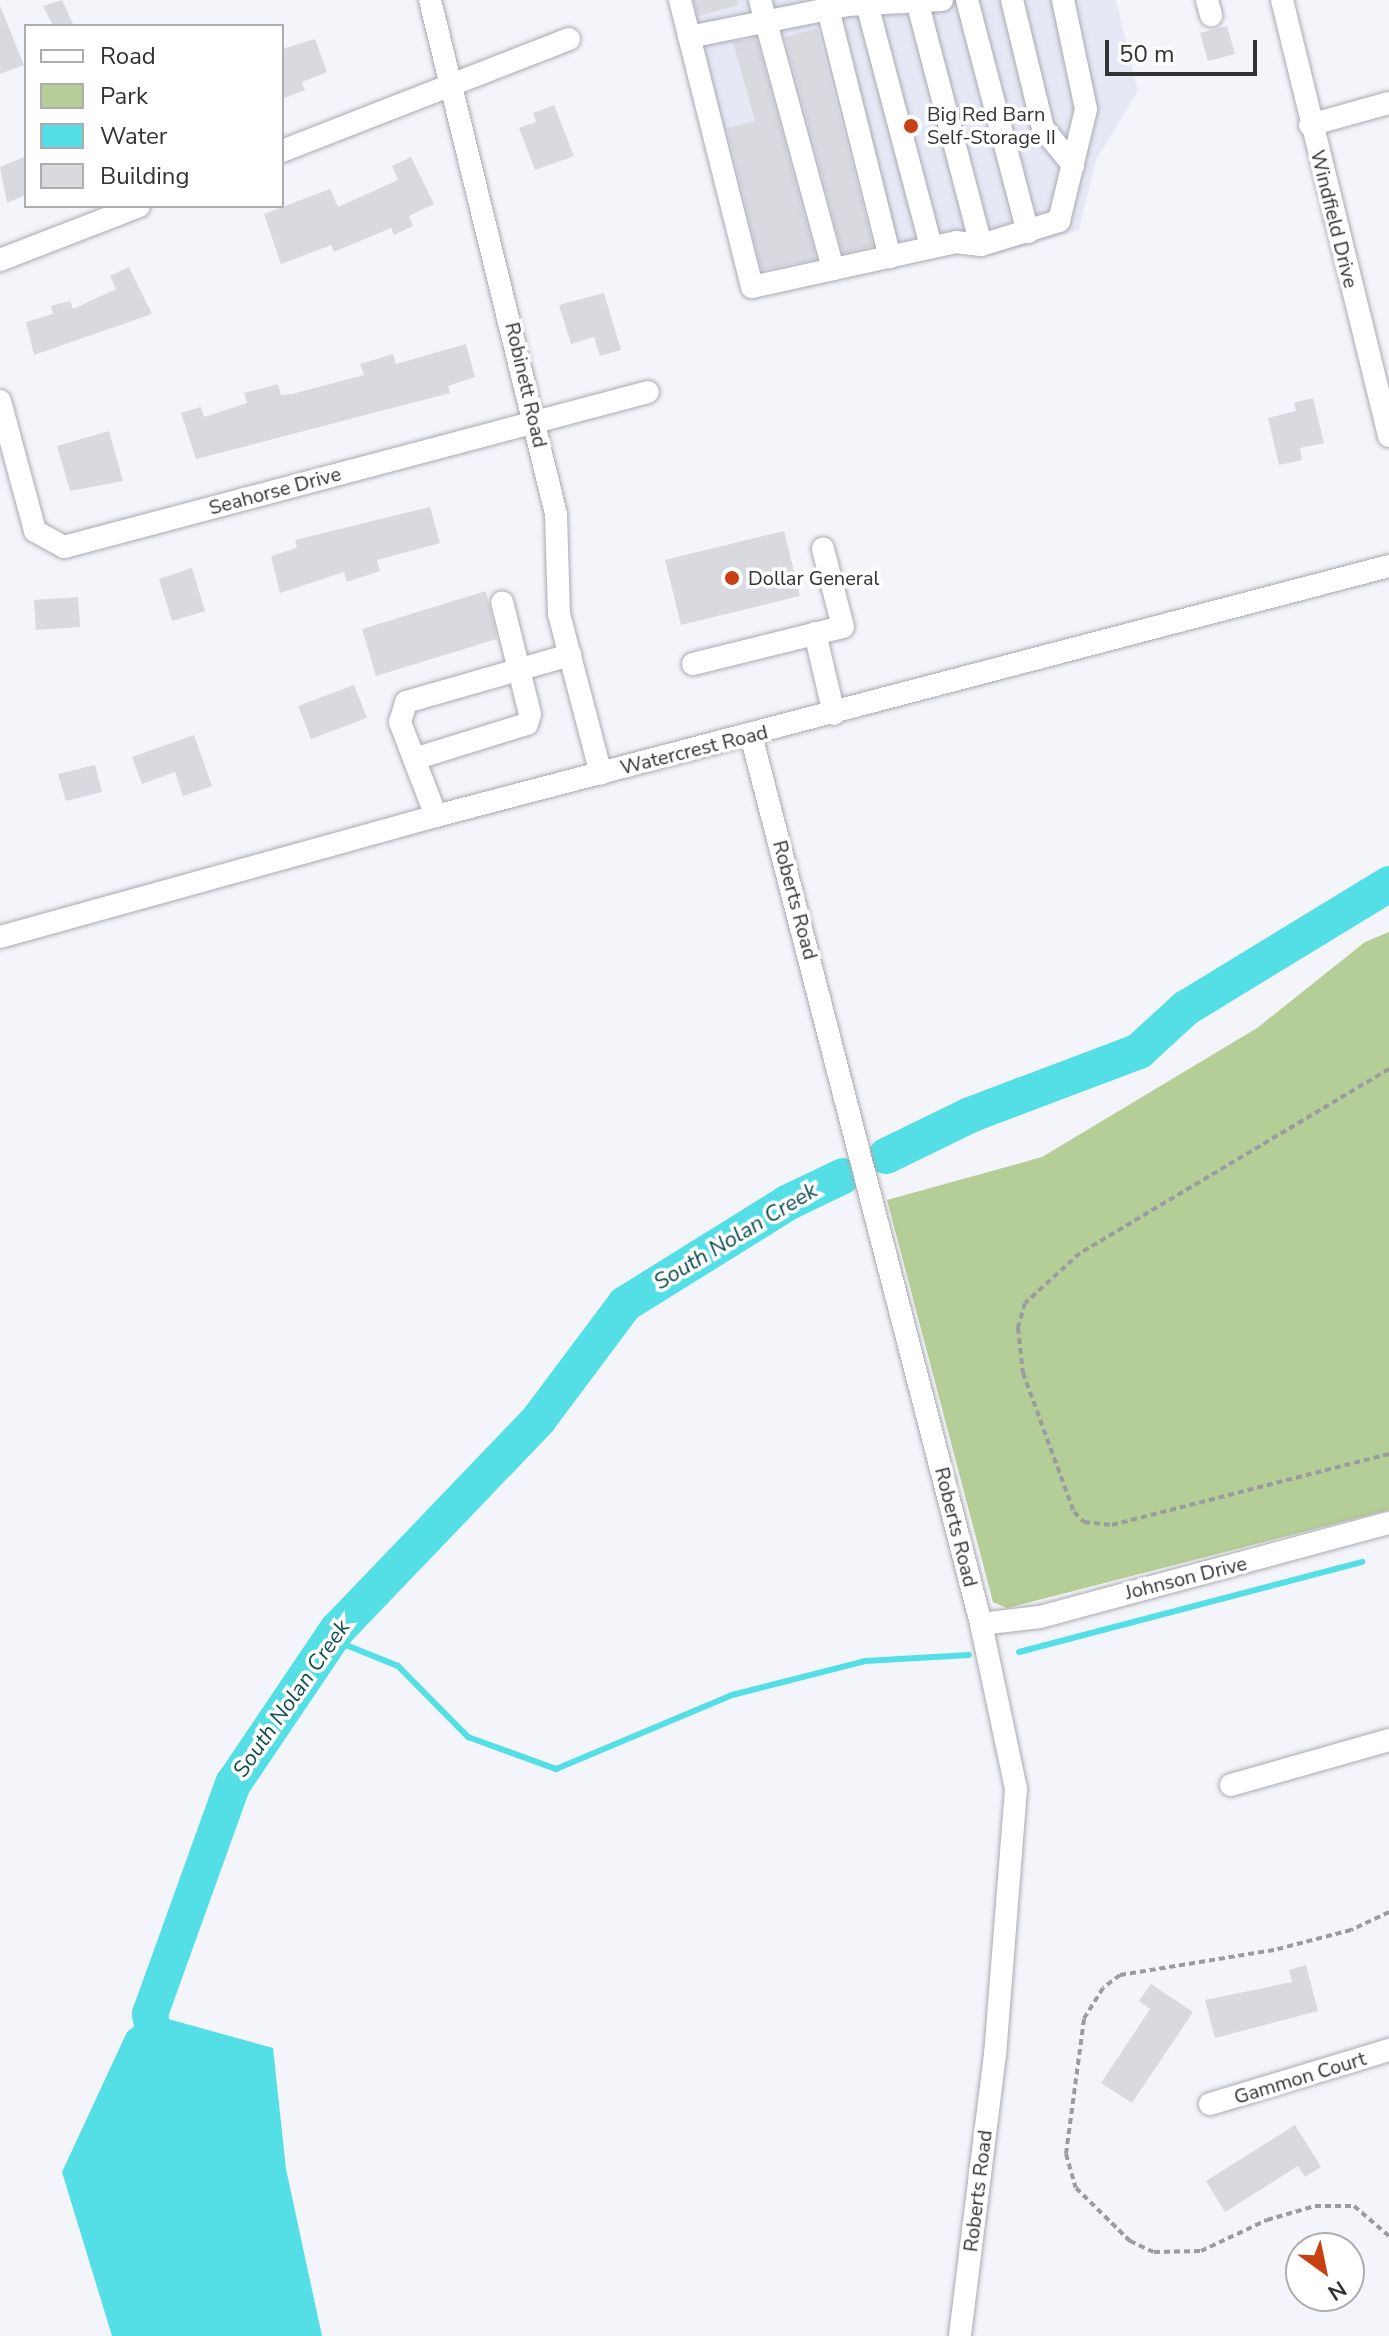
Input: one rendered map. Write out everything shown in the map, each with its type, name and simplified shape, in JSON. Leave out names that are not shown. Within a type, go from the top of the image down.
[{"type":"street","name":"Robinett Road","points":[[430,0],[536,422],[556,514],[559,614],[601,774]]},
{"type":"street","points":[[680,0],[752,287],[956,242],[981,245],[1059,221],[1086,109],[1063,0]]},
{"type":"street","points":[[689,37],[763,11],[942,0]]},
{"type":"street","points":[[967,0],[1028,232]]},
{"type":"street","points":[[1012,0],[1043,128],[1073,165]]},
{"type":"street","name":"Windfield Drive","points":[[1282,0],[1310,125],[1380,360],[1389,436]]},
{"type":"street","points":[[910,1],[981,245]]},
{"type":"street","points":[[861,3],[931,247]]},
{"type":"street","points":[[822,6],[890,257]]},
{"type":"street","points":[[763,11],[833,269]]},
{"type":"street","points":[[284,150],[569,39]]},
{"type":"street","points":[[1310,125],[1389,103]]},
{"type":"street","points":[[0,260],[134,208]]},
{"type":"street","name":"Seahorse Drive","points":[[0,401],[35,531],[64,547],[648,392]]},
{"type":"street","points":[[693,664],[843,627],[823,549]]},
{"type":"street","name":"Watercrest Road","points":[[0,937],[436,816],[1389,566]]},
{"type":"street","points":[[414,759],[527,724],[530,714],[502,602]]},
{"type":"street","points":[[815,633],[834,714]]},
{"type":"street","points":[[436,816],[400,722],[406,702],[570,655]]},
{"type":"street","name":"Roberts Road","points":[[751,735],[981,1624],[1016,1789],[995,2054],[960,2336]]},
{"type":"street","name":"Johnson Drive","points":[[981,1624],[1040,1617],[1389,1523]]},
{"type":"street","points":[[1231,1785],[1389,1740]]},
{"type":"street","name":"Gammon Court","points":[[1210,2104],[1389,2050]]},
{"type":"path","points":[[1389,1069],[1080,1253],[1025,1303],[1018,1328],[1023,1373],[1074,1512],[1084,1522],[1112,1525],[1389,1454]]},
{"type":"shaded area","name":"Big Red Barn Self-Storage II","points":[[674,0],[1116,0],[1138,91],[1096,160],[1079,230],[993,256],[952,251],[747,300]]},
{"type":"green space","points":[[1389,932],[1389,1510],[1007,1608],[993,1602],[887,1200],[1042,1157],[1257,1028],[1365,942]]},
{"type":"water","points":[[150,2014],[273,2048],[286,2169],[322,2336],[112,2336],[62,2172],[127,2032]]},
{"type":"building","points":[[62,0],[73,24],[52,24],[43,6]]},
{"type":"building","points":[[694,0],[737,0],[738,5],[698,16]]},
{"type":"building","points":[[0,6],[24,65],[0,74]]},
{"type":"building","points":[[1227,26],[1235,54],[1208,61],[1200,33]]},
{"type":"building","points":[[817,28],[873,246],[843,253],[785,37]]},
{"type":"building","points":[[756,38],[816,259],[762,270],[727,128],[755,121],[733,42]]},
{"type":"building","points":[[315,39],[327,72],[302,82],[305,90],[284,98],[284,48]]},
{"type":"building","points":[[554,105],[574,156],[535,170],[519,128],[536,122],[533,113]]},
{"type":"building","points":[[24,157],[24,196],[7,203],[0,167]]},
{"type":"building","points":[[411,157],[434,204],[409,216],[413,226],[394,235],[391,228],[334,252],[331,245],[281,264],[264,214],[330,189],[338,207],[398,180],[392,166]]},
{"type":"building","points":[[129,267],[152,314],[34,355],[26,322],[53,314],[51,306],[70,301],[73,309],[116,289],[110,276]]},
{"type":"building","points":[[604,293],[621,350],[600,356],[594,337],[571,344],[559,305]]},
{"type":"building","points":[[466,344],[475,377],[448,386],[450,393],[196,459],[181,413],[201,407],[204,417],[247,403],[244,393],[278,384],[281,395],[292,394],[364,375],[360,364],[393,354],[396,364]]},
{"type":"building","points":[[1313,398],[1324,443],[1300,448],[1302,460],[1279,465],[1268,418],[1296,411],[1294,403]]},
{"type":"building","points":[[109,431],[123,481],[70,491],[57,446]]},
{"type":"building","points":[[430,507],[440,543],[377,560],[380,571],[347,582],[344,572],[280,593],[271,556],[297,548],[295,540]]},
{"type":"building","name":"Dollar General","points":[[784,531],[800,596],[681,625],[665,560]]},
{"type":"building","points":[[192,568],[205,611],[172,621],[159,579]]},
{"type":"building","points":[[486,591],[497,639],[376,676],[362,629]]},
{"type":"building","points":[[78,597],[80,627],[36,630],[34,600]]},
{"type":"building","points":[[354,685],[367,718],[311,739],[298,706]]},
{"type":"building","points":[[194,735],[212,786],[183,796],[175,772],[142,784],[132,757]]},
{"type":"building","points":[[95,765],[102,792],[66,801],[58,774]]},
{"type":"building","points":[[1306,1965],[1318,2011],[1215,2038],[1205,2000],[1292,1982],[1289,1970]]},
{"type":"building","points":[[1151,1984],[1193,2012],[1132,2103],[1101,2083],[1150,2009],[1139,2001]]},
{"type":"building","points":[[1295,2125],[1321,2167],[1305,2177],[1298,2166],[1225,2212],[1206,2181]]},
{"type":"waterway","name":"South Nolan Creek","points":[[886,1156],[970,1115],[1139,1051],[1186,1008],[1389,884]]},
{"type":"waterway","name":"South Nolan Creek","points":[[158,2060],[150,2014],[233,1784],[337,1630],[539,1419],[625,1304],[787,1203],[843,1176]]},
{"type":"waterway","points":[[1019,1652],[1362,1562]]},
{"type":"waterway","points":[[331,1639],[398,1666],[468,1737],[556,1769],[732,1695],[865,1661],[969,1655]]},
{"type":"place","name":"Big Red Barn Self-Storage II","points":[[911,126]]},
{"type":"place","name":"Dollar General","points":[[732,578]]}]
